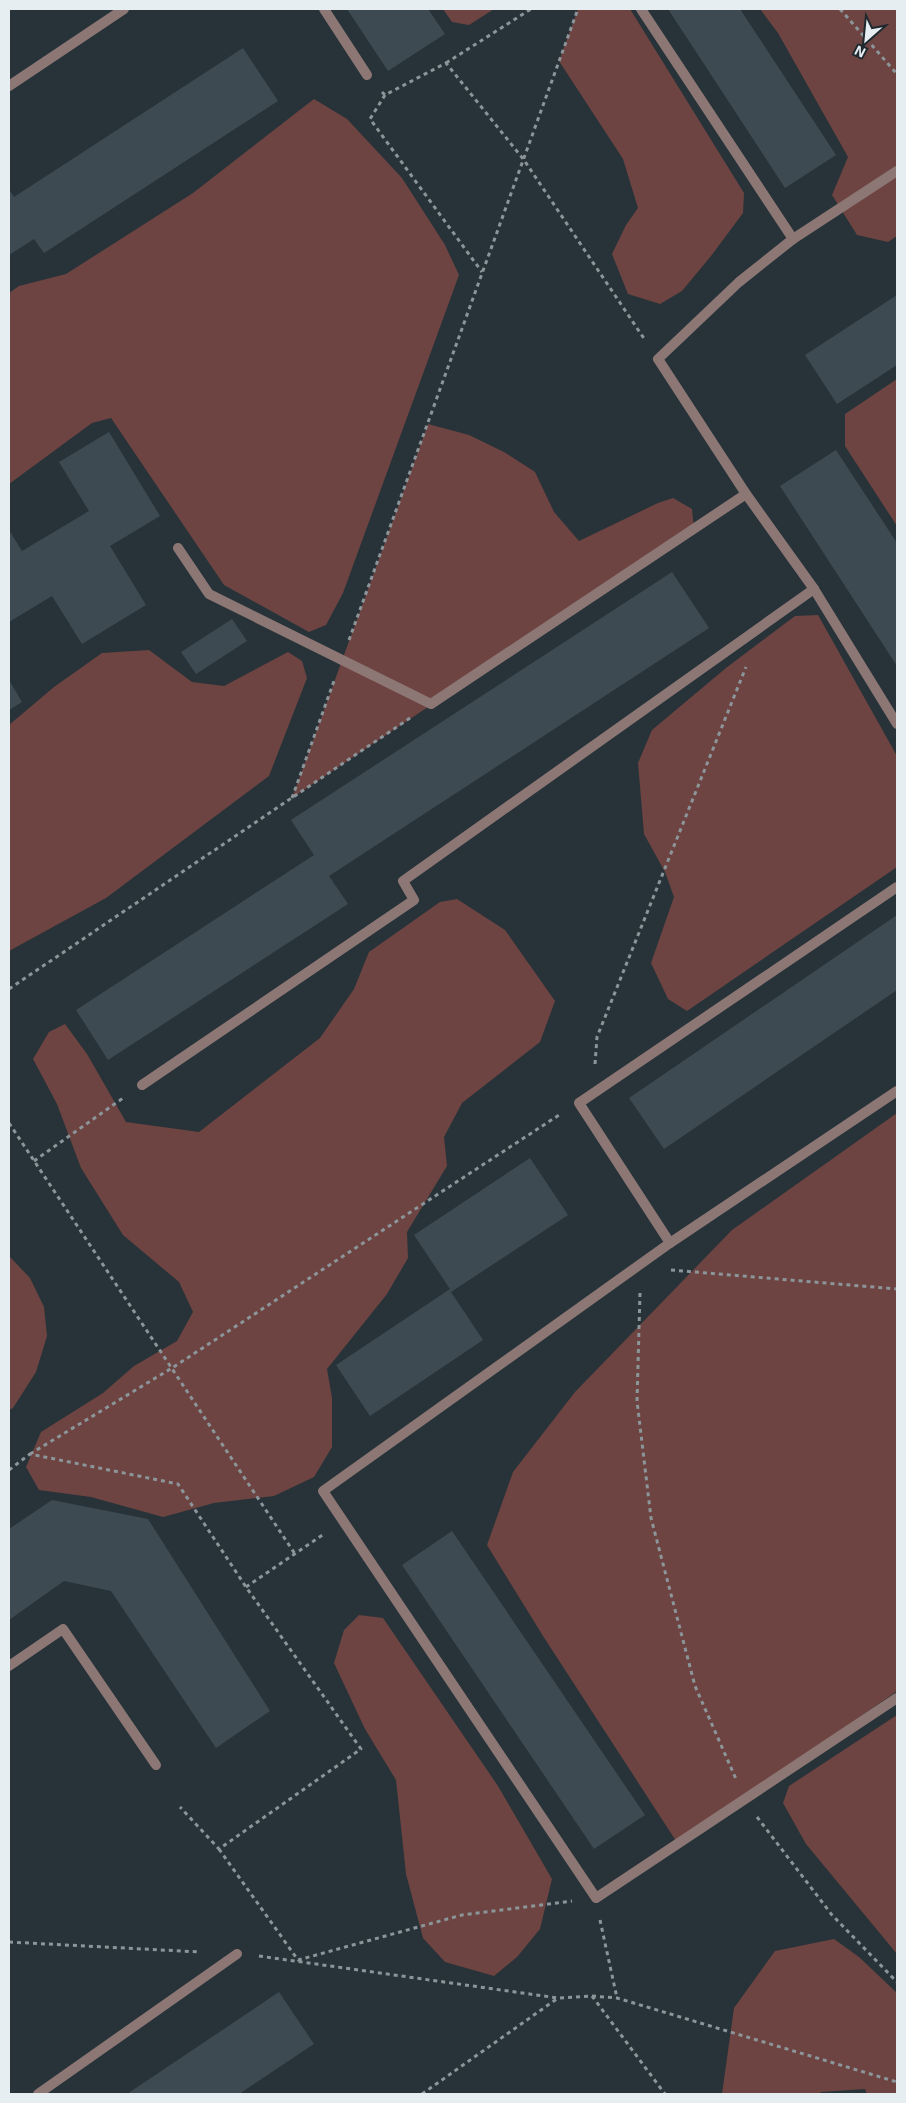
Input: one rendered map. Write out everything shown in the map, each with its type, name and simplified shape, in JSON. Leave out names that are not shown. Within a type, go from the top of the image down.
[{"type":"lane","points":[[9,86],[124,9]]},
{"type":"lane","points":[[324,9],[367,75]]},
{"type":"lane","points":[[641,9],[793,239]]},
{"type":"lane","points":[[897,171],[793,239],[738,282],[658,359],[746,494],[814,589],[897,724]]},
{"type":"lane","points":[[178,548],[209,594],[432,704],[746,494]]},
{"type":"lane","points":[[142,1085],[414,900],[403,881],[814,589]]},
{"type":"lane","points":[[670,1243],[579,1103],[897,887]]},
{"type":"lane","points":[[897,1090],[670,1243],[638,1268],[323,1491],[596,1898],[897,1698]]},
{"type":"lane","points":[[9,1666],[63,1629],[156,1765]]},
{"type":"lane","points":[[38,2094],[237,1954]]},
{"type":"path","points":[[483,272],[370,119],[385,95],[446,63],[531,9]]},
{"type":"path","points":[[292,798],[578,9]]},
{"type":"path","points":[[840,9],[897,74]]},
{"type":"path","points":[[446,63],[524,160],[658,359]]},
{"type":"path","points":[[367,75],[385,95]]},
{"type":"path","points":[[593,1093],[597,1037],[748,662]]},
{"type":"path","points":[[9,988],[432,704]]},
{"type":"path","points":[[34,1161],[142,1085]]},
{"type":"path","points":[[9,1470],[30,1454],[172,1368],[579,1103]]},
{"type":"path","points":[[9,1123],[295,1554]]},
{"type":"path","points":[[897,1289],[638,1268],[637,1401],[651,1518],[695,1686],[744,1800],[832,1915],[897,1982]]},
{"type":"path","points":[[30,1454],[178,1484],[246,1587],[361,1749],[219,1849]]},
{"type":"path","points":[[246,1587],[343,1521]]},
{"type":"path","points":[[180,1807],[219,1849],[298,1960]]},
{"type":"path","points":[[298,1960],[462,1915],[596,1898],[617,1998]]},
{"type":"path","points":[[9,1942],[237,1954],[298,1960],[558,1998],[592,1996],[617,1998],[897,2082]]},
{"type":"path","points":[[592,1996],[664,2094]]},
{"type":"path","points":[[422,2094],[558,1998]]},
{"type":"shaded area","points":[[443,9],[494,9],[469,25],[452,22]]},
{"type":"shaded area","points":[[578,9],[630,9],[744,193],[743,213],[711,256],[682,291],[660,304],[628,294],[612,254],[626,225],[638,208],[623,159],[559,61]]},
{"type":"shaded area","points":[[760,9],[897,9],[897,236],[888,242],[857,235],[832,195],[848,157],[778,33]]},
{"type":"shaded area","points":[[314,99],[347,119],[402,178],[445,245],[459,275],[343,593],[326,625],[309,632],[224,585],[111,418],[92,423],[9,484],[9,293],[19,286],[66,274],[193,193]]},
{"type":"shaded area","points":[[897,379],[897,526],[845,446],[845,414]]},
{"type":"shaded area","points":[[428,424],[469,435],[504,452],[535,472],[554,512],[579,541],[658,503],[673,498],[692,509],[694,529],[292,798]]},
{"type":"shaded area","points":[[818,615],[897,756],[897,867],[687,1011],[668,999],[651,963],[674,897],[665,872],[644,834],[638,763],[652,730],[726,668],[795,616]]},
{"type":"shaded area","points":[[149,650],[192,682],[224,686],[288,652],[302,661],[307,678],[269,776],[106,898],[9,951],[9,725],[54,687],[102,653]]},
{"type":"shaded area","points":[[457,899],[505,930],[555,1001],[540,1042],[462,1103],[444,1137],[447,1166],[407,1232],[408,1258],[387,1294],[327,1369],[332,1398],[332,1447],[314,1477],[274,1496],[214,1503],[163,1517],[91,1497],[39,1490],[26,1467],[41,1432],[103,1393],[134,1366],[177,1341],[193,1312],[179,1282],[123,1235],[81,1168],[57,1104],[33,1059],[49,1032],[65,1024],[87,1054],[126,1122],[199,1132],[320,1038],[354,989],[369,952],[440,902]]},
{"type":"shaded area","points":[[897,1113],[897,1691],[678,1844],[543,1636],[487,1545],[513,1472],[575,1392],[732,1230]]},
{"type":"shaded area","points":[[9,1256],[30,1278],[44,1307],[47,1336],[36,1372],[13,1408],[9,1410]]},
{"type":"shaded area","points":[[359,1615],[383,1618],[498,1786],[552,1879],[540,1929],[517,1957],[494,1976],[445,1962],[423,1938],[406,1874],[396,1780],[365,1729],[334,1663],[344,1630]]},
{"type":"shaded area","points":[[897,1715],[897,1954],[806,1844],[783,1803],[789,1786]]},
{"type":"shaded area","points":[[834,1939],[859,1957],[897,1993],[897,2094],[867,2094],[865,2089],[821,2092],[819,2094],[722,2094],[734,2008],[775,1951]]},
{"type":"building","points":[[347,9],[428,9],[445,34],[388,71]]},
{"type":"building","points":[[668,9],[740,9],[836,155],[785,188]]},
{"type":"building","points":[[243,48],[278,101],[44,253],[34,239],[9,255],[9,189],[14,197]]},
{"type":"building","points":[[897,295],[897,365],[837,404],[805,355]]},
{"type":"building","points":[[109,432],[160,516],[110,546],[146,605],[82,644],[52,596],[9,622],[9,530],[22,551],[89,511],[59,462]]},
{"type":"building","points":[[836,450],[897,543],[897,666],[780,486]]},
{"type":"building","points":[[672,572],[709,628],[329,876],[348,904],[108,1060],[76,1010],[314,855],[291,820]]},
{"type":"building","points":[[232,619],[247,641],[196,674],[181,652]]},
{"type":"building","points":[[9,680],[22,702],[9,710]]},
{"type":"building","points":[[897,915],[897,990],[664,1149],[629,1098]]},
{"type":"building","points":[[530,1158],[568,1215],[451,1292],[483,1340],[370,1416],[336,1365],[450,1289],[414,1235]]},
{"type":"building","points":[[52,1500],[148,1519],[270,1711],[216,1748],[111,1591],[64,1581],[9,1620],[9,1529]]},
{"type":"building","points":[[452,1531],[645,1815],[594,1849],[402,1565]]},
{"type":"building","points":[[279,1992],[314,2044],[239,2094],[127,2094]]}]
